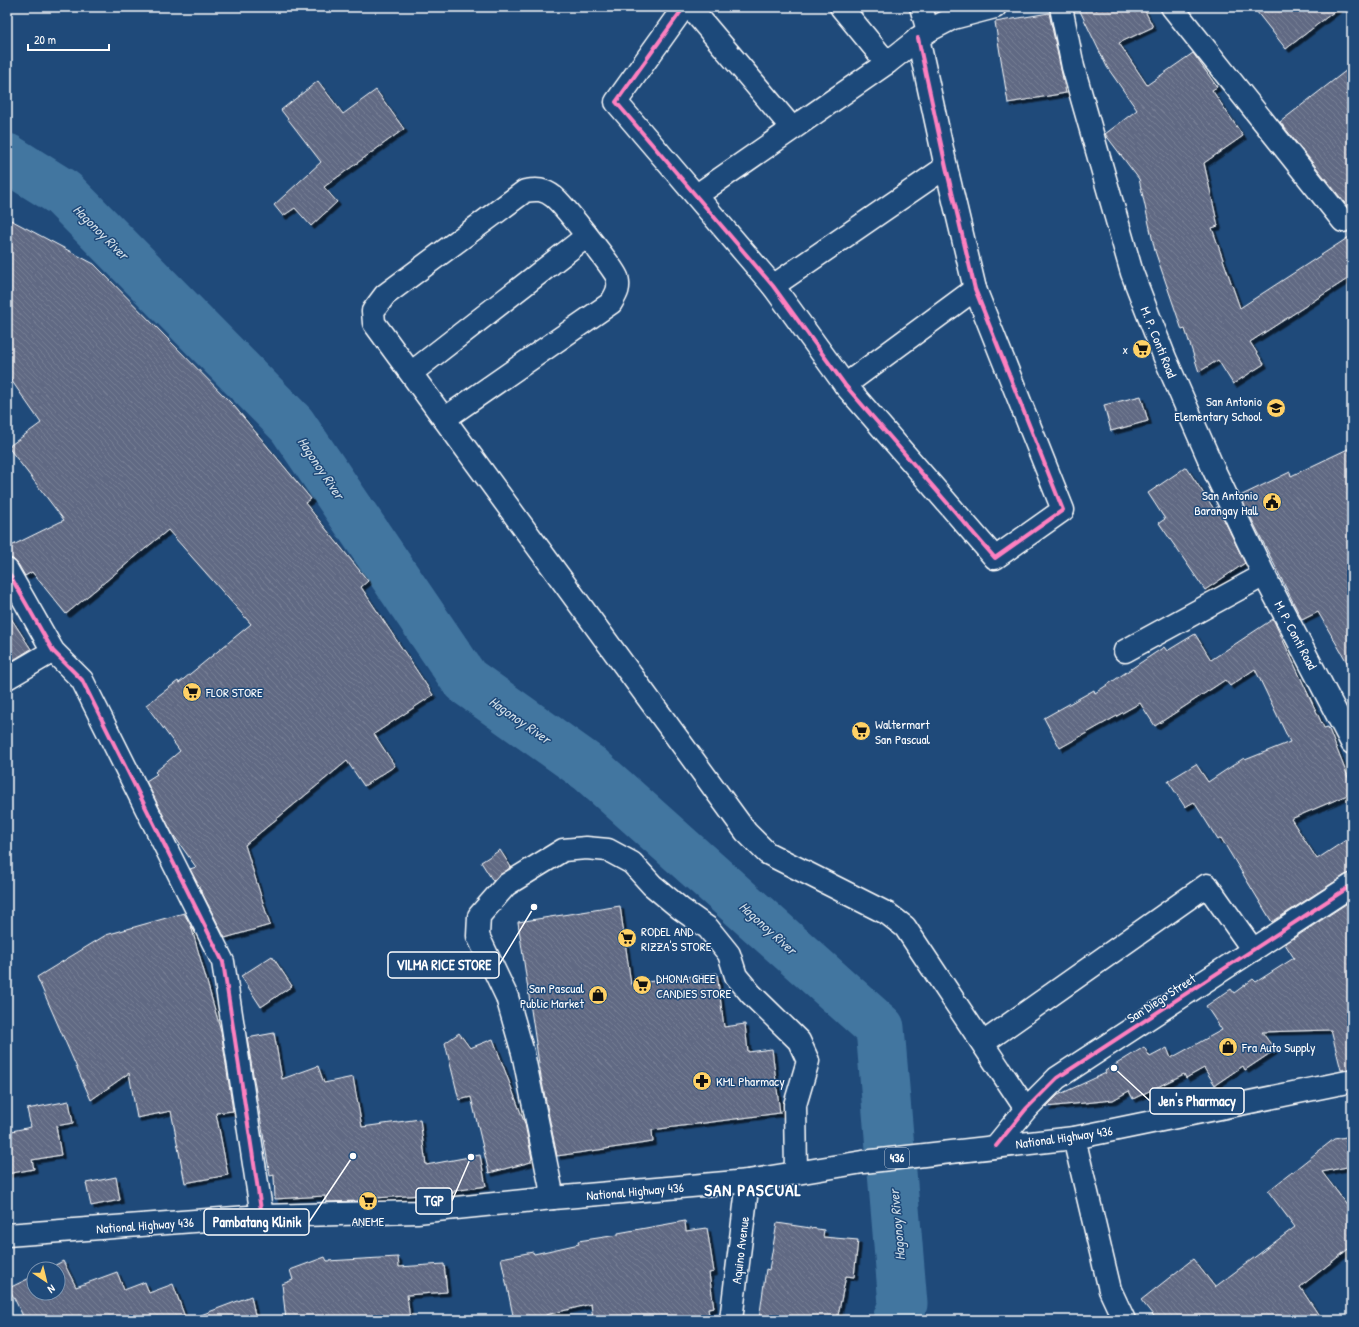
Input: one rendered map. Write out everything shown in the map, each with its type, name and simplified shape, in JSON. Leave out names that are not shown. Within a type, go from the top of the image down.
[{"type":"street","points":[[684,7],[616,102],[697,195],[773,286],[845,385],[995,558],[1062,510],[975,289],[946,167],[923,35],[921,7]]},
{"type":"street","points":[[690,7],[792,128]]},
{"type":"street","points":[[841,7],[887,63]]},
{"type":"street","points":[[697,195],[887,63],[923,35],[953,18],[995,7]]},
{"type":"street","points":[[1172,7],[1343,221]]},
{"type":"street","name":"M. P. Conti Road","points":[[1065,9],[1073,67],[1132,273],[1184,402],[1213,468],[1264,575],[1352,743]]},
{"type":"street","points":[[773,286],[946,167]]},
{"type":"street","points":[[444,419],[611,303],[619,291],[617,275],[587,236],[554,197],[540,189],[525,191],[385,295],[373,311],[374,323],[411,373],[444,419],[746,832],[767,853],[888,914],[905,927],[1026,1109]]},
{"type":"street","points":[[411,373],[587,236]]},
{"type":"street","points":[[845,385],[975,289]]},
{"type":"street","points":[[7,570],[53,651],[82,680],[223,962],[262,1216]]},
{"type":"street","points":[[1125,652],[1264,575]]},
{"type":"street","points":[[7,678],[53,651]]},
{"type":"street","points":[[553,1198],[523,1054],[507,997],[478,936],[479,916],[506,885],[563,850],[586,848],[608,850],[632,863],[658,890],[708,928],[729,954],[736,976],[751,994],[799,1041],[808,1061],[796,1105],[796,1172]]},
{"type":"street","points":[[983,1043],[1207,885],[1252,950]]},
{"type":"street","name":"San Diego Street","points":[[996,1146],[1026,1109],[1057,1078],[1352,885]]},
{"type":"street","name":"National Highway 436","points":[[7,1235],[262,1216],[417,1212],[553,1198],[748,1181],[864,1162],[1074,1138],[1352,1081]]},
{"type":"street","points":[[1074,1138],[1110,1290],[1124,1320]]},
{"type":"street","name":"Aquino Avenue","points":[[731,1320],[748,1181]]},
{"type":"building","points":[[1078,7],[1094,7],[1096,10],[1102,7],[1143,7],[1153,27],[1119,43],[1147,85],[1193,53],[1217,87],[1212,90],[1243,136],[1204,163],[1218,226],[1212,228],[1240,308],[1352,235],[1352,276],[1250,342],[1264,364],[1233,384],[1218,360],[1199,372],[1185,329],[1182,330],[1155,251],[1139,179],[1105,134],[1137,110],[1107,67]]},
{"type":"building","points":[[1253,7],[1340,7],[1286,49]]},
{"type":"building","points":[[1049,13],[1066,93],[1008,103],[995,22]]},
{"type":"building","points":[[1352,66],[1352,212],[1280,122]]},
{"type":"building","points":[[318,81],[343,114],[376,90],[404,129],[324,187],[337,202],[311,226],[295,208],[283,216],[274,205],[321,162],[281,110]]},
{"type":"building","points":[[7,218],[94,264],[234,406],[311,499],[305,503],[368,581],[361,587],[433,695],[374,734],[395,766],[364,786],[347,761],[245,845],[270,925],[225,938],[190,869],[196,867],[172,833],[146,781],[157,774],[155,772],[180,751],[146,705],[178,681],[179,683],[251,624],[168,530],[66,614],[32,572],[25,576],[18,564],[13,559],[7,558],[7,548],[64,520],[8,447],[41,423],[7,374]]},
{"type":"building","points":[[1141,396],[1148,421],[1111,431],[1104,405]]},
{"type":"building","points":[[1352,447],[1352,671],[1318,612],[1302,620],[1240,496],[1290,472],[1291,476]]},
{"type":"building","points":[[1186,467],[1214,509],[1218,507],[1245,563],[1205,590],[1159,523],[1165,519],[1148,493]]},
{"type":"building","points":[[7,612],[31,649],[7,664]]},
{"type":"building","points":[[1273,619],[1324,728],[1328,727],[1352,787],[1352,793],[1291,819],[1317,859],[1352,836],[1352,873],[1345,875],[1272,922],[1221,838],[1218,840],[1194,802],[1185,807],[1168,781],[1196,764],[1208,782],[1244,758],[1245,760],[1290,742],[1255,669],[1230,686],[1225,680],[1155,726],[1140,703],[1060,748],[1044,718],[1094,690],[1095,693],[1164,647],[1167,651],[1195,634],[1211,660]]},
{"type":"building","points":[[500,850],[511,867],[493,881],[481,862]]},
{"type":"building","points":[[1352,900],[1352,1069],[1341,1070],[1331,1030],[1262,1032],[1275,1050],[1245,1070],[1243,1066],[1215,1085],[1204,1068],[1186,1078],[1184,1074],[1133,1099],[1129,1091],[1113,1100],[1046,1107],[1058,1095],[1106,1073],[1105,1071],[1144,1047],[1150,1057],[1167,1048],[1171,1058],[1222,1030],[1206,1006],[1231,989],[1234,993],[1253,979],[1256,982],[1294,958],[1285,944]]},
{"type":"building","points":[[620,906],[631,984],[717,973],[724,1027],[745,1024],[748,1052],[772,1049],[780,1113],[652,1130],[653,1142],[557,1156],[541,1077],[518,922]]},
{"type":"building","points":[[184,913],[191,926],[221,1031],[233,1111],[216,1113],[228,1175],[185,1183],[171,1111],[137,1118],[129,1073],[91,1100],[37,977],[106,935]]},
{"type":"building","points":[[272,956],[292,986],[261,1007],[241,976]]},
{"type":"building","points":[[274,1033],[282,1079],[318,1066],[324,1083],[353,1077],[362,1127],[420,1119],[426,1165],[480,1155],[486,1186],[454,1191],[454,1193],[359,1199],[359,1201],[326,1202],[325,1196],[275,1199],[274,1175],[270,1176],[247,1038]]},
{"type":"building","points":[[459,1033],[470,1048],[493,1039],[525,1124],[532,1159],[531,1162],[489,1173],[471,1097],[459,1100],[445,1043]]},
{"type":"building","points":[[69,1101],[73,1123],[56,1126],[61,1155],[32,1160],[34,1169],[7,1174],[7,1132],[31,1127],[27,1109]]},
{"type":"building","points":[[1352,1136],[1352,1166],[1322,1172],[1352,1211],[1352,1246],[1300,1287],[1322,1320],[1157,1320],[1141,1300],[1193,1259],[1215,1287],[1295,1227],[1268,1191],[1334,1139]]},
{"type":"building","points":[[116,1177],[120,1200],[91,1206],[86,1183]]},
{"type":"building","points":[[685,1221],[686,1231],[707,1228],[714,1272],[709,1273],[714,1308],[708,1309],[710,1320],[593,1320],[591,1304],[546,1315],[547,1320],[514,1320],[501,1258],[533,1252],[534,1254],[579,1244],[578,1241],[618,1235],[618,1233]]},
{"type":"building","points":[[777,1223],[824,1230],[823,1237],[858,1240],[854,1277],[846,1276],[837,1320],[759,1320],[766,1269],[769,1270]]},
{"type":"building","points":[[325,1257],[327,1261],[398,1257],[399,1267],[444,1264],[447,1292],[407,1295],[410,1320],[286,1320],[282,1284],[293,1280],[290,1270]]},
{"type":"building","points":[[66,1267],[76,1287],[117,1272],[124,1290],[145,1282],[149,1293],[173,1284],[186,1320],[25,1320],[9,1288],[26,1280],[26,1301],[66,1301]]},
{"type":"building","points":[[251,1296],[256,1320],[193,1320],[193,1318]]},
{"type":"waterway","name":"Hagonoy River","points":[[7,158],[63,193],[292,425],[465,680],[590,769],[880,1028],[903,1304],[897,1320]]},
{"type":"cycle path","points":[[684,7],[616,102],[773,286],[845,385],[995,558],[1063,510],[975,289],[946,167],[918,38]]},
{"type":"cycle path","points":[[7,570],[53,651],[82,680],[223,962],[262,1216]]},
{"type":"cycle path","points":[[996,1146],[1026,1109],[1057,1078],[1352,885]]},
{"type":"place","name":"x","points":[[1142,349]]},
{"type":"place","name":"San Antonio Elementary School","points":[[1276,408]]},
{"type":"place","name":"San Antonio Barangay Hall","points":[[1272,502]]},
{"type":"place","name":"FLOR STORE","points":[[192,692]]},
{"type":"place","name":"Waltermart San Pascual","points":[[861,731]]},
{"type":"place","name":"VILMA RICE STORE","points":[[534,907]]},
{"type":"place","name":"RODEL AND RIZZA'S STORE","points":[[627,938]]},
{"type":"place","name":"DHONA GHEE CANDIES STORE","points":[[642,985]]},
{"type":"place","name":"San Pascual Public Market","points":[[598,995]]},
{"type":"place","name":"Fra Auto Supply","points":[[1228,1047]]},
{"type":"place","name":"Jen's Pharmacy","points":[[1114,1068]]},
{"type":"place","name":"KML Pharmacy","points":[[702,1081]]},
{"type":"place","name":"Pambatang Klinik","points":[[353,1156]]},
{"type":"place","name":"TGP","points":[[471,1157]]},
{"type":"place","name":"ANEME","points":[[368,1201]]},
{"type":"district","name":"SAN PASCUAL","points":[[753,1190]]}]
